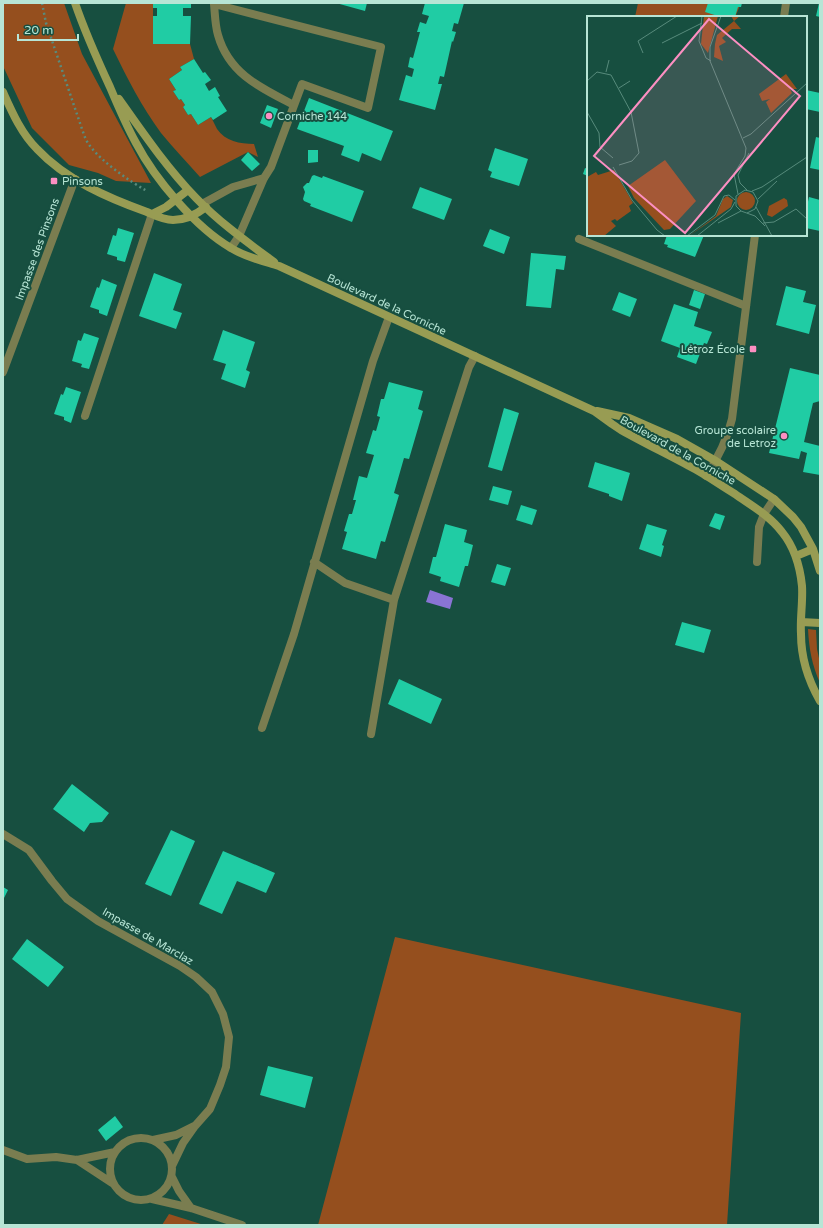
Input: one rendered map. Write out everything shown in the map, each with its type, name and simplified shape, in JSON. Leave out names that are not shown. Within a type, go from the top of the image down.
[{"type":"street","name":"Boulevard de la Corniche","points":[[75,3],[108,84],[140,150],[156,175],[176,200],[212,235],[231,248],[246,255],[279,266],[594,411],[622,430],[706,476],[774,522],[791,545],[801,574],[801,642],[808,676],[820,701]]},
{"type":"street","points":[[784,16],[786,3]]},
{"type":"street","points":[[231,248],[239,236],[264,178],[271,167],[302,84],[368,108],[381,47],[214,4],[217,33],[224,52],[235,67],[250,81],[294,105]]},
{"type":"street","name":"Boulevard de la Corniche","points":[[108,84],[151,144],[188,190],[239,236],[279,266]]},
{"type":"street","points":[[3,92],[17,122],[36,148],[47,159],[89,187],[161,218],[180,220],[191,216],[232,187],[264,178]]},
{"type":"street","name":"Impasse des Pinsons","points":[[3,372],[75,179]]},
{"type":"street","points":[[85,416],[152,214],[166,207],[188,190]]},
{"type":"street","points":[[706,476],[716,461],[728,436],[732,419],[755,236]]},
{"type":"street","points":[[579,240],[746,306]]},
{"type":"street","points":[[262,728],[294,634],[373,361],[389,317]]},
{"type":"street","points":[[371,734],[394,600],[467,375],[475,356]]},
{"type":"street","name":"Boulevard de la Corniche","points":[[594,411],[636,421],[683,443],[716,461],[774,499],[793,517],[816,548],[820,571]]},
{"type":"street","points":[[757,562],[759,527],[764,514],[774,499]]},
{"type":"street","points":[[796,556],[816,548]]},
{"type":"street","points":[[314,562],[345,583],[394,600]]},
{"type":"street","points":[[801,622],[820,624]]},
{"type":"street","name":"Impasse de Marclaz","points":[[3,834],[29,850],[52,882],[67,899],[98,921],[180,966],[196,977],[212,992],[223,1014],[229,1037],[226,1067],[210,1109],[195,1126],[183,1144],[172,1166]]},
{"type":"street","name":"Impasse de Marclaz","points":[[153,1140],[176,1135],[195,1126]]},
{"type":"street","name":"Impasse de Marclaz","points":[[3,1150],[27,1159],[56,1157],[77,1160],[115,1152],[122,1144],[132,1139],[142,1138],[153,1140],[161,1145],[168,1153],[172,1166],[172,1177],[179,1192],[191,1208]]},
{"type":"street","points":[[112,1183],[109,1174],[110,1162],[115,1152]]},
{"type":"street","name":"Impasse de Marclaz","points":[[77,1160],[112,1183],[119,1192],[129,1199],[139,1201],[152,1199],[191,1208],[242,1225]]},
{"type":"street","points":[[152,1199],[161,1194],[168,1186],[172,1177]]},
{"type":"path","points":[[42,3],[46,23],[87,141],[97,154],[116,170],[146,191]]},
{"type":"shaded area","points":[[3,3],[64,3],[82,54],[151,183],[116,181],[98,173],[69,165],[32,128],[3,66]]},
{"type":"shaded area","points":[[126,3],[153,3],[153,44],[190,44],[194,59],[180,67],[182,70],[169,79],[176,90],[173,91],[179,100],[181,99],[185,105],[183,107],[188,115],[191,114],[198,125],[211,117],[217,129],[224,136],[233,141],[254,144],[258,157],[248,152],[200,177],[166,139],[141,103],[113,49]]},
{"type":"shaded area","points":[[638,3],[741,3],[736,15],[742,16],[635,16]]},
{"type":"shaded area","points":[[430,590],[453,598],[450,609],[426,602]]},
{"type":"shaded area","points":[[808,629],[816,630],[817,649],[820,663],[820,683],[811,657]]},
{"type":"shaded area","points":[[395,937],[741,1013],[727,1225],[318,1225]]},
{"type":"shaded area","points":[[169,1214],[204,1225],[162,1225]]},
{"type":"building","points":[[153,3],[191,3],[191,8],[183,8],[183,16],[191,16],[190,44],[153,44],[153,16],[157,16],[157,8],[153,8]]},
{"type":"building","points":[[336,3],[367,3],[365,11]]},
{"type":"building","points":[[425,3],[464,3],[458,24],[454,23],[452,31],[456,32],[453,42],[452,41],[444,77],[440,76],[438,84],[442,84],[435,110],[399,100],[406,75],[412,77],[414,69],[408,67],[410,57],[413,58],[420,32],[417,32],[420,22],[426,24],[429,16],[422,14]]},
{"type":"building","points":[[708,3],[742,3],[741,7],[738,7],[735,16],[718,16],[705,12]]},
{"type":"building","points":[[820,3],[820,17],[816,16]]},
{"type":"building","points":[[194,59],[203,73],[205,72],[211,80],[205,84],[209,91],[215,87],[220,96],[218,97],[227,111],[213,120],[211,117],[198,125],[191,114],[188,115],[183,107],[185,105],[181,99],[179,100],[173,91],[176,90],[169,79],[182,70],[180,67]]},
{"type":"building","points":[[807,90],[820,93],[820,112],[807,109]]},
{"type":"building","points":[[309,98],[393,131],[381,161],[362,153],[359,162],[341,155],[344,146],[297,129]]},
{"type":"building","name":"Corniche 144","points":[[267,105],[278,109],[271,128],[260,123]]},
{"type":"building","points":[[816,137],[820,138],[820,170],[810,168]]},
{"type":"building","points":[[495,148],[528,159],[519,186],[490,177],[492,172],[488,170]]},
{"type":"building","points":[[308,150],[318,150],[318,162],[308,163]]},
{"type":"building","points":[[248,152],[260,164],[252,171],[241,160]]},
{"type":"building","points":[[585,168],[587,169],[587,176],[583,174]]},
{"type":"building","points":[[314,175],[322,178],[323,176],[364,191],[352,222],[310,206],[311,204],[304,201],[303,199],[305,192],[303,187],[309,183]]},
{"type":"building","points":[[420,187],[452,199],[444,220],[412,208]]},
{"type":"building","points":[[809,197],[820,200],[820,231],[807,228],[807,206]]},
{"type":"building","points":[[118,228],[134,233],[125,262],[117,260],[117,257],[107,254],[113,235],[116,236]]},
{"type":"building","points":[[490,229],[510,237],[504,254],[483,246]]},
{"type":"building","points":[[667,236],[704,236],[695,257],[667,247],[668,245],[664,244]]},
{"type":"building","points":[[531,253],[566,256],[564,270],[556,269],[551,308],[526,306]]},
{"type":"building","points":[[154,273],[182,284],[173,310],[182,313],[176,329],[139,316]]},
{"type":"building","points":[[102,279],[117,285],[107,316],[99,313],[99,310],[90,307],[97,287],[99,288]]},
{"type":"building","points":[[786,286],[806,291],[803,302],[816,305],[809,334],[776,325]]},
{"type":"building","points":[[694,290],[705,294],[700,309],[689,305]]},
{"type":"building","points":[[619,292],[637,299],[630,317],[612,310]]},
{"type":"building","points":[[674,304],[698,312],[694,326],[712,332],[707,344],[704,343],[696,364],[677,357],[680,348],[661,341]]},
{"type":"building","points":[[223,330],[255,342],[246,370],[250,372],[245,388],[221,379],[226,364],[213,360]]},
{"type":"building","points":[[84,333],[99,338],[89,369],[81,367],[82,364],[72,361],[78,340],[81,341]]},
{"type":"building","points":[[790,368],[820,375],[820,401],[813,403],[804,442],[820,446],[820,475],[803,472],[807,453],[801,451],[799,459],[769,453]]},
{"type":"building","points":[[389,382],[423,391],[418,409],[423,411],[409,459],[404,458],[394,493],[399,495],[385,542],[381,541],[376,559],[342,549],[347,532],[344,531],[349,514],[352,514],[356,500],[353,500],[359,476],[367,478],[374,455],[366,453],[373,430],[376,431],[380,417],[377,416],[381,399],[384,399]]},
{"type":"building","points":[[66,387],[81,392],[71,423],[64,420],[64,417],[54,414],[61,394],[63,395]]},
{"type":"building","points":[[504,408],[519,413],[502,471],[488,467]]},
{"type":"building","points":[[595,462],[630,473],[622,501],[609,496],[609,494],[588,487]]},
{"type":"building","points":[[493,486],[512,491],[508,505],[489,500]]},
{"type":"building","points":[[521,505],[537,510],[532,525],[516,520]]},
{"type":"building","points":[[715,513],[725,516],[720,530],[709,526]]},
{"type":"building","points":[[445,524],[467,530],[464,542],[473,545],[468,566],[465,566],[459,587],[440,581],[441,577],[429,573],[433,557],[436,557]]},
{"type":"building","points":[[647,524],[667,530],[662,545],[664,546],[661,557],[639,549]]},
{"type":"building","points":[[497,564],[511,568],[505,586],[491,582]]},
{"type":"building","points":[[682,622],[711,630],[704,653],[675,645]]},
{"type":"building","points":[[399,679],[442,699],[431,724],[388,704]]},
{"type":"building","points":[[72,784],[109,813],[102,822],[90,823],[84,832],[53,809]]},
{"type":"building","points":[[171,830],[195,841],[171,896],[145,884]]},
{"type":"building","points":[[223,851],[275,873],[266,893],[237,881],[222,914],[199,904]]},
{"type":"building","points":[[3,887],[8,890],[3,900]]},
{"type":"building","points":[[27,939],[64,967],[48,987],[12,959]]},
{"type":"building","points":[[268,1066],[313,1077],[305,1108],[260,1095]]},
{"type":"building","points":[[115,1116],[123,1127],[106,1141],[98,1130]]},
{"type":"place","name":"Corniche 144","points":[[269,116]]},
{"type":"place","name":"Pinsons","points":[[54,181]]},
{"type":"place","name":"Létroz École","points":[[753,349]]},
{"type":"place","name":"Groupe scolaire de Letroz","points":[[784,436]]}]
